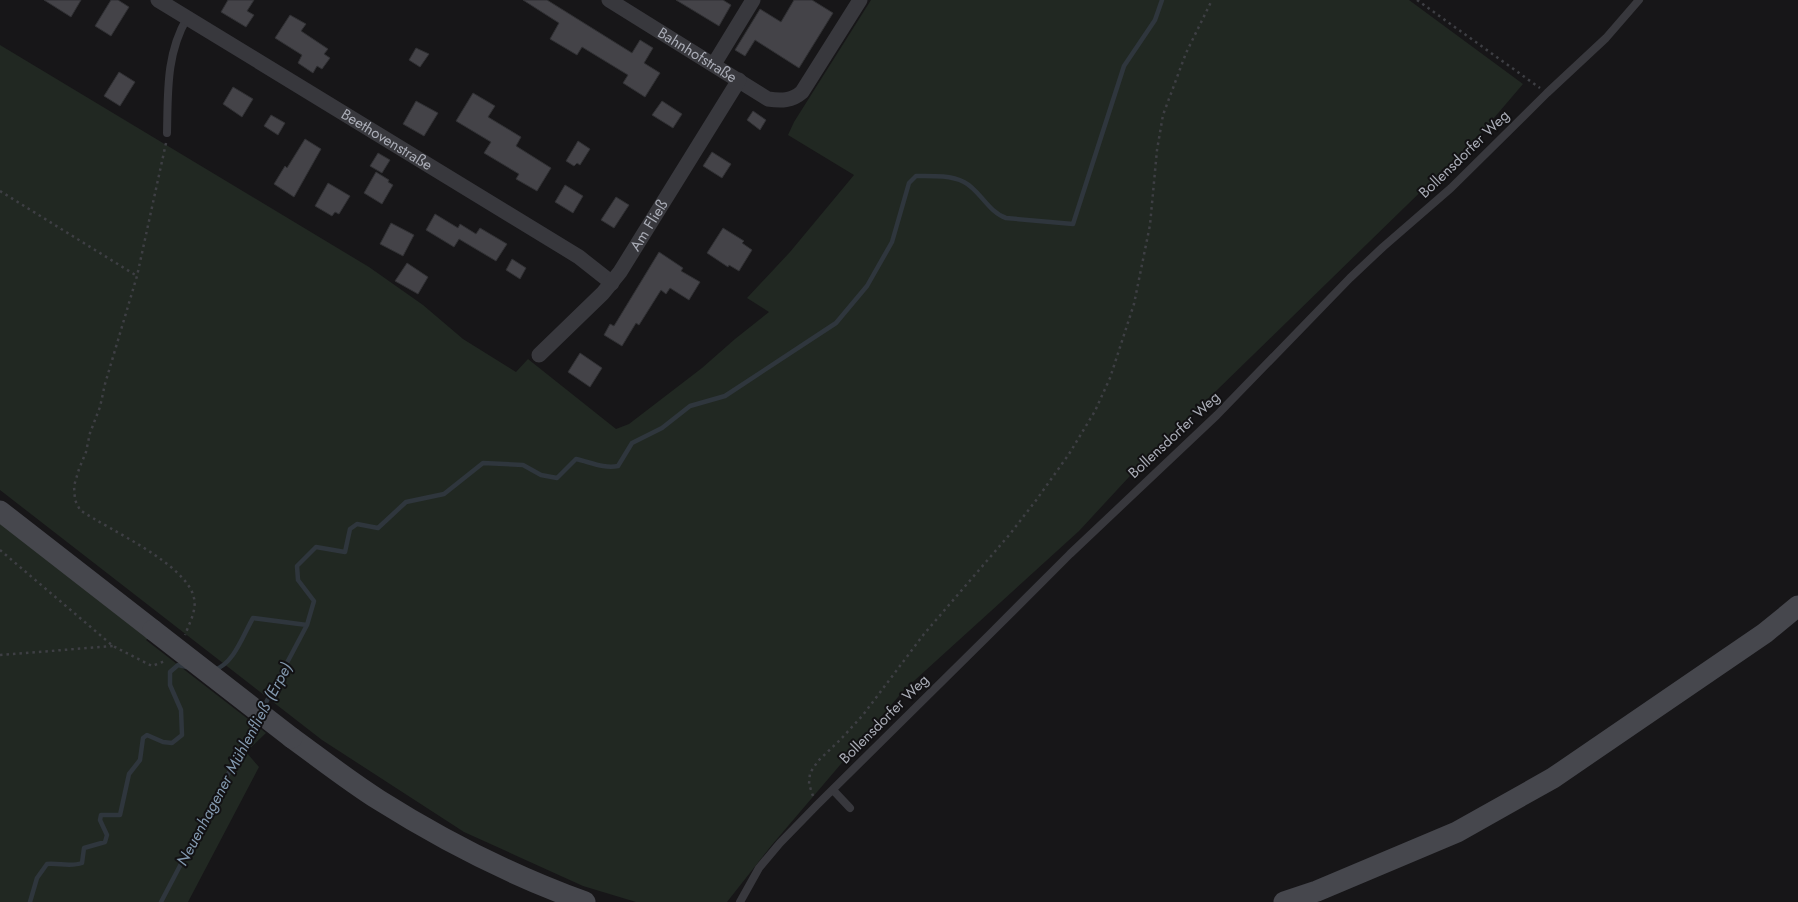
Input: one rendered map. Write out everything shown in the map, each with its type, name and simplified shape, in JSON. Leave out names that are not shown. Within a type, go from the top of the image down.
[{"type":"main road","points":[[0,511],[292,738],[378,799],[449,841],[496,865],[552,890],[585,902]]},
{"type":"main road","points":[[1284,902],[1317,891],[1457,832],[1553,778],[1765,633],[1798,606]]},
{"type":"street","name":"Beethovenstraße","points":[[158,0],[578,257],[612,283]]},
{"type":"street","name":"Bahnhofstraße","points":[[609,0],[768,98],[788,100],[802,92],[860,0]]},
{"type":"street","points":[[714,64],[753,0]]},
{"type":"street","name":"Am Fließ","points":[[539,354],[612,283],[739,80]]},
{"type":"lane","name":"Bollensdorfer Weg","points":[[740,902],[759,868],[817,805],[1070,554],[1217,415],[1350,278],[1451,188],[1547,93],[1606,38],[1639,0]]},
{"type":"lane","points":[[167,133],[168,77],[171,56],[180,30],[187,18]]},
{"type":"lane","points":[[832,790],[850,808]]},
{"type":"path","points":[[817,805],[809,784],[810,773],[814,766],[863,715],[924,634],[1010,534],[1069,454],[1095,411],[1110,378],[1134,304],[1150,225],[1157,150],[1163,115],[1186,52],[1212,0]]},
{"type":"path","points":[[1417,0],[1547,93]]},
{"type":"path","points":[[167,133],[137,276],[105,384],[100,408],[90,433],[86,452],[74,486],[75,500],[80,510],[157,556],[182,576],[191,588],[195,600],[193,615],[184,637]]},
{"type":"path","points":[[0,191],[137,276]]},
{"type":"path","points":[[0,550],[113,646],[152,666],[167,660]]},
{"type":"path","points":[[0,655],[113,646]]},
{"type":"shaded area","points":[[871,0],[1409,0],[1523,84],[1482,132],[1141,464],[1079,531],[904,690],[771,846],[727,902],[636,902],[583,886],[464,832],[322,740],[0,490],[0,45],[369,267],[423,305],[463,339],[516,372],[528,359],[616,429],[629,424],[702,368],[769,312],[747,298],[790,252],[854,175],[788,135],[794,122]]},
{"type":"shaded area","points":[[0,522],[148,638],[146,640],[266,733],[246,752],[259,767],[188,902],[0,902]]},
{"type":"building","points":[[44,0],[81,0],[71,17]]},
{"type":"building","points":[[111,0],[118,0],[129,7],[111,36],[95,26]]},
{"type":"building","points":[[228,0],[254,0],[247,11],[254,15],[246,27],[221,12]]},
{"type":"building","points":[[523,0],[547,0],[632,53],[640,40],[653,48],[644,63],[660,73],[645,97],[623,83],[628,75],[582,47],[577,55],[550,39],[559,23]]},
{"type":"building","points":[[676,0],[723,0],[731,5],[719,26]]},
{"type":"building","points":[[794,0],[812,0],[833,13],[799,68],[755,40],[745,56],[735,50],[760,9],[781,22]]},
{"type":"building","points":[[290,15],[306,24],[301,31],[328,49],[324,54],[330,58],[322,69],[317,66],[313,73],[298,63],[302,55],[275,38]]},
{"type":"building","points":[[416,48],[429,54],[420,67],[409,60]]},
{"type":"building","points":[[119,72],[135,82],[120,106],[104,96]]},
{"type":"building","points":[[233,87],[253,99],[242,117],[223,104]]},
{"type":"building","points":[[473,93],[495,106],[488,117],[521,137],[516,146],[551,168],[537,191],[516,179],[519,174],[484,153],[491,142],[456,121]]},
{"type":"building","points":[[416,101],[438,113],[424,136],[403,124]]},
{"type":"building","points":[[662,101],[682,114],[673,128],[652,115]]},
{"type":"building","points":[[753,111],[766,120],[760,130],[747,120]]},
{"type":"building","points":[[271,115],[285,123],[278,135],[264,126]]},
{"type":"building","points":[[305,139],[321,149],[294,197],[274,184],[285,166],[287,168]]},
{"type":"building","points":[[578,141],[590,149],[580,165],[577,163],[574,166],[566,161]]},
{"type":"building","points":[[712,152],[731,164],[722,178],[703,166]]},
{"type":"building","points":[[378,153],[390,160],[382,173],[370,166]]},
{"type":"building","points":[[376,172],[389,180],[388,182],[393,185],[382,204],[364,193]]},
{"type":"building","points":[[328,183],[350,196],[339,214],[335,212],[332,216],[315,206]]},
{"type":"building","points":[[565,185],[583,196],[573,213],[555,202]]},
{"type":"building","points":[[616,197],[629,205],[614,228],[601,220]]},
{"type":"building","points":[[435,214],[458,228],[460,224],[476,234],[480,228],[507,244],[496,261],[459,239],[454,247],[426,230]]},
{"type":"building","points":[[391,223],[414,235],[403,256],[380,244]]},
{"type":"building","points":[[723,228],[744,241],[742,243],[752,250],[739,271],[729,265],[728,267],[707,253]]},
{"type":"building","points":[[659,252],[683,268],[681,271],[700,282],[689,300],[670,288],[666,294],[661,290],[639,325],[636,323],[622,346],[604,335],[610,324],[614,326]]},
{"type":"building","points":[[512,259],[526,268],[520,279],[506,270]]},
{"type":"building","points":[[407,263],[428,277],[418,294],[395,281]]},
{"type":"building","points":[[580,353],[602,368],[590,387],[568,372]]},
{"type":"waterway","name":"Neuenhagener Mühlenfließ (Erpe)","points":[[214,670],[227,662],[242,640],[253,618],[307,625],[314,601],[298,580],[297,566],[316,547],[345,552],[350,529],[357,524],[378,528],[406,502],[444,494],[483,463],[523,465],[541,475],[557,478],[576,459],[602,466],[618,466],[632,443],[662,428],[690,406],[725,396],[836,323],[867,286],[892,242],[909,183],[916,176],[947,177],[964,182],[975,190],[994,211],[1006,218],[1073,224],[1124,66],[1155,20],[1162,0]]},
{"type":"waterway","name":"Neuenhagener Mühlenfließ (Erpe)","points":[[263,708],[307,625]]},
{"type":"waterway","name":"Neuenhagener Mühlenfließ (Erpe)","points":[[30,902],[37,878],[47,864],[74,865],[82,863],[84,848],[105,842],[107,835],[100,820],[101,815],[120,815],[129,774],[140,760],[143,738],[147,735],[163,742],[172,743],[182,735],[181,710],[170,685],[170,672],[178,665],[187,667]]},
{"type":"waterway","name":"Neuenhagener Mühlenfließ (Erpe)","points":[[161,902],[257,719]]}]
